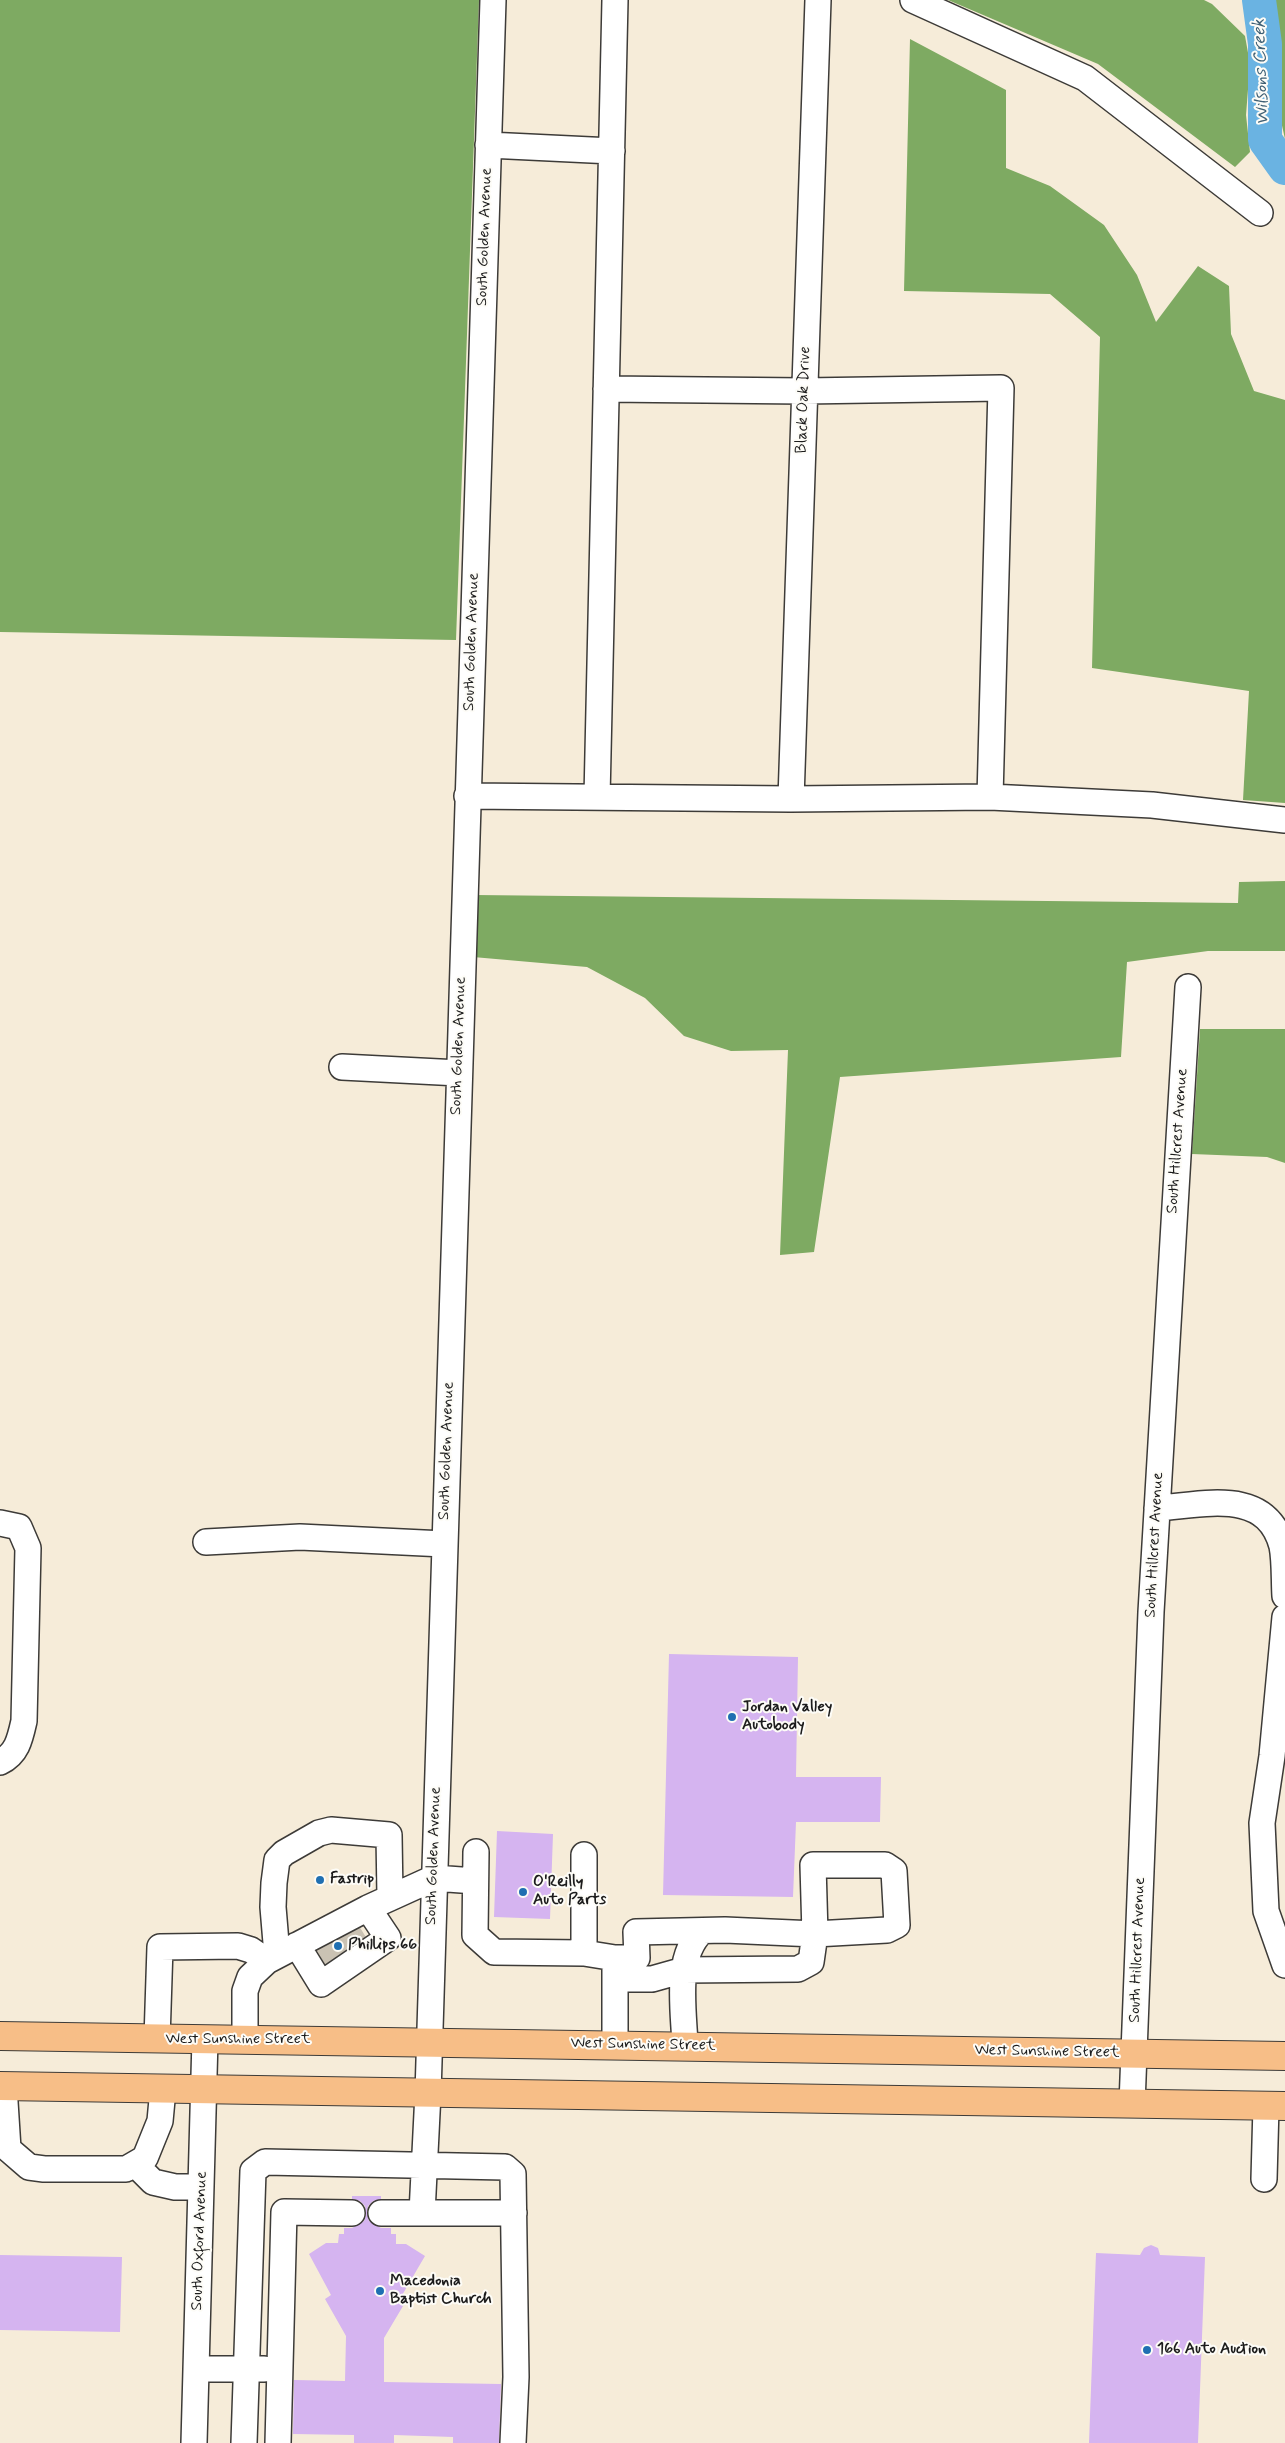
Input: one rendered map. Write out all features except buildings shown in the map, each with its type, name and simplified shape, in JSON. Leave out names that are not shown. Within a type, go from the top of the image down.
[{"type":"main road","name":"West Sunshine Street","points":[[0,2036],[615,2044],[1285,2056]]},
{"type":"main road","points":[[2,2086],[1276,2106]]},
{"type":"street","name":"South Golden Avenue","points":[[422,2213],[426,2167],[493,0]]},
{"type":"street","points":[[597,797],[615,0]]},
{"type":"street","name":"Black Oak Drive","points":[[791,799],[818,0]]},
{"type":"street","points":[[913,0],[1085,78],[1260,213]]},
{"type":"street","points":[[488,145],[612,151]]},
{"type":"street","points":[[606,389],[804,391],[1001,388],[990,797]]},
{"type":"street","points":[[467,796],[791,799],[990,797],[1152,804],[1285,820]]},
{"type":"street","name":"South Hillcrest Avenue","points":[[1132,2104],[1157,1508],[1188,987]]},
{"type":"street","points":[[342,1067],[459,1073]]},
{"type":"street","points":[[1157,1508],[1238,1504],[1258,1510],[1272,1523],[1282,1547],[1285,1596]]},
{"type":"street","points":[[0,1523],[19,1527],[28,1548],[24,1721],[20,1741],[15,1750],[8,1758],[0,1762]]},
{"type":"street","points":[[206,1542],[300,1537],[444,1544]]},
{"type":"street","points":[[1285,1617],[1272,1756],[1262,1823],[1266,1911],[1285,1965]]},
{"type":"street","points":[[158,2039],[160,1947],[238,1946],[280,1954],[321,1984],[350,1958],[388,1938],[379,1902],[388,1834],[331,1830],[319,1833],[284,1853],[277,1860],[273,1907],[280,1954]]},
{"type":"street","points":[[476,1852],[475,1935],[494,1952],[584,1953],[615,1969],[652,1979],[684,1970],[798,1969],[811,1962],[815,1934],[814,1864],[885,1865],[894,1871],[896,1926],[887,1930],[815,1934],[725,1930],[636,1932],[637,1958],[615,1969]]},
{"type":"street","points":[[584,1856],[584,1953]]},
{"type":"street","points":[[245,2039],[245,1991],[250,1977],[280,1954],[333,1930],[379,1902],[434,1878],[475,1881]]},
{"type":"street","points":[[685,2046],[684,1970],[693,1939],[702,1931]]},
{"type":"street","points":[[615,1969],[615,2044]]},
{"type":"street","name":"South Oxford Avenue","points":[[194,2443],[205,2039]]},
{"type":"street","points":[[2,2086],[8,2149],[29,2166],[44,2169],[126,2169],[136,2165],[145,2158],[160,2122],[164,2089]]},
{"type":"street","points":[[1264,2179],[1276,2106]]},
{"type":"street","points":[[244,2443],[253,2171],[265,2162],[505,2168],[513,2174],[516,2377],[514,2443]]},
{"type":"street","points":[[136,2165],[153,2182],[175,2187],[201,2187]]},
{"type":"street","points":[[278,2443],[278,2368],[284,2212],[352,2213]]},
{"type":"street","points":[[380,2213],[514,2213]]},
{"type":"street","points":[[196,2369],[278,2368]]},
{"type":"green space","points":[[0,0],[479,0],[456,640],[0,632]]},
{"type":"green space","points":[[948,0],[1204,0],[1212,4],[1245,36],[1250,64],[1246,115],[1250,152],[1235,167],[1098,64]]},
{"type":"green space","points":[[1273,0],[1285,0],[1285,139],[1277,103]]},
{"type":"green space","points":[[910,39],[1006,90],[1006,168],[1050,186],[1104,225],[1137,275],[1156,322],[1198,266],[1229,286],[1231,334],[1254,391],[1285,400],[1285,803],[1243,800],[1249,691],[1092,668],[1100,337],[1050,294],[904,291]]},
{"type":"green space","points":[[1285,881],[1285,951],[1208,951],[1127,962],[1121,1057],[840,1077],[814,1252],[780,1255],[788,1050],[731,1051],[684,1036],[645,998],[587,967],[473,957],[475,895],[1238,903],[1239,882]]},
{"type":"green space","points":[[1200,1029],[1285,1029],[1285,1163],[1267,1157],[1192,1154]]},
{"type":"waterway","name":"Wilsons Creek","points":[[1259,0],[1265,44],[1265,140],[1285,168]]},
{"type":"tunnel","points":[[345,1927],[358,1948]]},
{"type":"tunnel","points":[[324,1938],[337,1960]]},
{"type":"place","name":"Jordan Valley Autobody","points":[[732,1717]]},
{"type":"place","name":"Fastrip","points":[[320,1880]]},
{"type":"place","name":"O'Reilly Auto Parts","points":[[523,1892]]},
{"type":"place","name":"Phillips 66","points":[[338,1946]]},
{"type":"place","name":"Macedonia Baptist Church","points":[[380,2291]]},
{"type":"place","name":"166 Auto Auction","points":[[1147,2350]]}]
